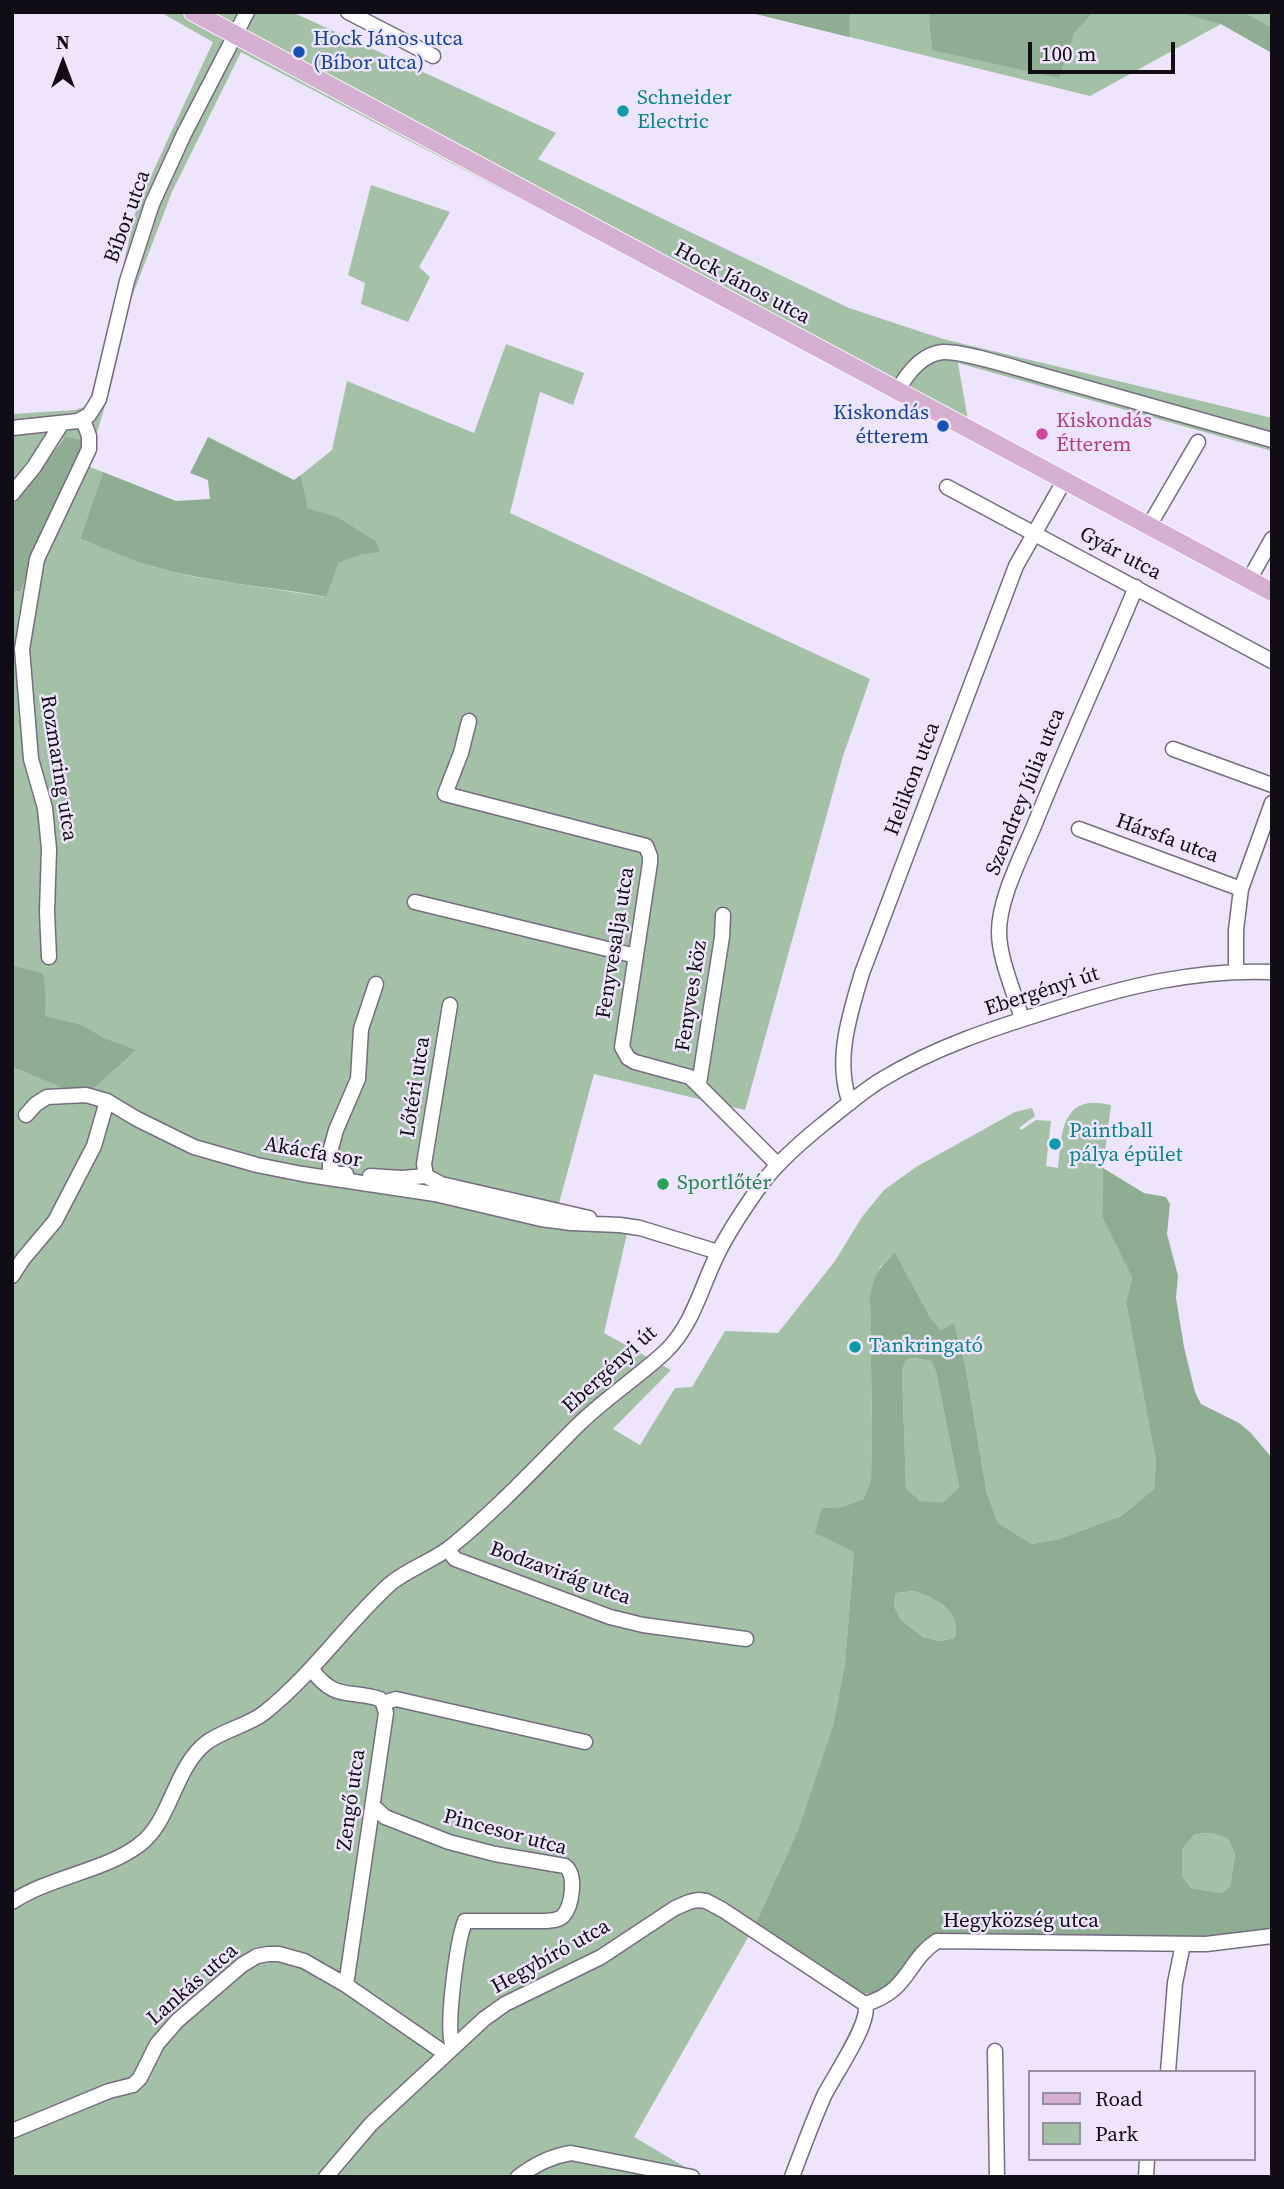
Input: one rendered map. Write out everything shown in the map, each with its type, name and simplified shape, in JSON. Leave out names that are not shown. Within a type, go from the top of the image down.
[{"type":"main road","name":"Hock János utca","points":[[193,12],[897,393],[1272,592]]},
{"type":"street","name":"Bíbor utca","points":[[83,420],[92,412],[99,399],[127,281],[152,204],[184,134],[247,12]]},
{"type":"street","points":[[348,12],[433,56]]},
{"type":"street","points":[[897,393],[905,376],[923,360],[948,352],[1004,365],[1272,440]]},
{"type":"street","points":[[12,428],[83,420]]},
{"type":"street","name":"Rozmaring utca","points":[[49,957],[47,912],[50,849],[45,808],[31,759],[22,649],[37,559],[89,449],[89,436],[83,420]]},
{"type":"street","points":[[12,494],[34,467],[62,423]]},
{"type":"street","points":[[1149,526],[1198,442]]},
{"type":"street","name":"Helikon utca","points":[[850,1103],[845,1090],[843,1058],[848,1022],[862,972],[1016,566],[1064,481]]},
{"type":"street","name":"Gyár utca","points":[[947,487],[1272,660]]},
{"type":"street","points":[[1249,580],[1272,539]]},
{"type":"street","name":"Szendrey Júlia utca","points":[[1022,1019],[1001,949],[1001,918],[1017,867],[1068,741],[1136,587]]},
{"type":"street","name":"Fenyvesalja utca","points":[[469,721],[461,753],[445,794],[646,846],[650,863],[622,1040],[624,1053],[635,1062],[682,1074],[699,1084],[778,1165]]},
{"type":"street","points":[[1173,749],[1272,785]]},
{"type":"street","points":[[1236,971],[1236,930],[1241,889],[1272,803]]},
{"type":"street","name":"Hársfa utca","points":[[1079,829],[1241,889]]},
{"type":"street","points":[[415,902],[636,956]]},
{"type":"street","name":"Fenyves köz","points":[[699,1084],[723,915]]},
{"type":"street","name":"Ebergényi út","points":[[12,1902],[44,1886],[120,1856],[145,1842],[189,1762],[205,1743],[260,1716],[312,1670],[367,1607],[395,1580],[448,1550],[502,1503],[610,1395],[663,1354],[696,1307],[718,1252],[751,1199],[778,1165],[802,1141],[876,1083],[961,1040],[1147,982],[1177,976],[1236,971],[1272,972]]},
{"type":"street","points":[[376,984],[361,1029],[358,1079],[336,1130],[330,1152],[330,1169],[337,1174],[402,1178],[426,1176],[441,1184],[590,1218],[598,1224]]},
{"type":"street","name":"Lőtéri utca","points":[[426,1176],[424,1164],[450,1005]]},
{"type":"street","points":[[12,1276],[55,1221],[94,1146],[107,1101],[86,1095],[47,1097],[26,1115]]},
{"type":"street","name":"Akácfa sor","points":[[107,1101],[194,1147],[257,1165],[435,1194],[541,1219],[640,1228],[718,1252]]},
{"type":"street","name":"Bodzavirág utca","points":[[448,1550],[455,1559],[610,1617],[643,1625],[746,1639]]},
{"type":"street","points":[[312,1670],[324,1686],[333,1691],[368,1695],[380,1699],[383,1703],[396,1699],[585,1742]]},
{"type":"street","name":"Zengő utca","points":[[346,1985],[386,1713],[383,1703]]},
{"type":"street","name":"Pincesor utca","points":[[373,1806],[385,1817],[449,1842],[495,1854],[565,1866],[572,1876],[568,1906],[564,1915],[558,1919],[465,1921],[450,2019],[450,2051]]},
{"type":"street","name":"Hegybíró utca","points":[[326,2177],[371,2124],[505,2004],[591,1962],[675,1908],[698,1900],[723,1910],[865,2004]]},
{"type":"street","name":"Hegyközség utca","points":[[865,2004],[877,2000],[900,1985],[930,1945],[943,1939],[1206,1944],[1272,1936]]},
{"type":"street","points":[[1168,2070],[1175,1983],[1183,1944]]},
{"type":"street","name":"Lankás utca","points":[[12,2131],[109,2091],[134,2085],[157,2043],[165,2034],[242,1965],[257,1956],[279,1954],[293,1957],[346,1985],[450,2051]]},
{"type":"street","points":[[792,2177],[825,2094],[862,2023],[865,2004]]},
{"type":"street","points":[[995,2050],[997,2177]]},
{"type":"street","points":[[518,2177],[534,2165],[558,2155],[571,2153],[692,2177]]},
{"type":"green space","points":[[160,12],[292,12],[556,133],[538,159],[849,308],[943,339],[1272,418],[1272,451],[958,363],[971,437],[241,52],[172,192],[130,302],[111,386],[87,466],[103,472],[80,539],[154,567],[194,577],[325,597],[339,563],[379,552],[376,541],[338,517],[308,508],[301,475],[332,450],[347,381],[474,433],[506,344],[584,373],[573,405],[540,392],[510,513],[870,679],[843,756],[745,1110],[594,1074],[558,1207],[629,1225],[604,1333],[671,1370],[613,1429],[640,1445],[675,1388],[692,1387],[725,1331],[778,1333],[835,1261],[862,1217],[884,1190],[916,1167],[1015,1112],[1032,1108],[1035,1116],[1019,1128],[1021,1130],[1036,1120],[1051,1121],[1046,1166],[1058,1168],[1063,1129],[1072,1112],[1089,1103],[1111,1105],[1103,1168],[1102,1217],[1132,1278],[1126,1302],[1156,1462],[1154,1489],[1121,1516],[1059,1539],[1032,1544],[998,1523],[987,1494],[965,1364],[954,1324],[941,1330],[930,1317],[895,1252],[880,1267],[870,1300],[871,1481],[863,1499],[842,1507],[822,1508],[854,1552],[845,1663],[833,1725],[798,1830],[754,1927],[634,2137],[702,2177],[12,2177],[12,1067],[79,1095],[97,1086],[135,1051],[104,1038],[83,1025],[44,1016],[46,997],[42,973],[12,965],[12,592],[21,591],[64,437],[12,506],[12,414],[75,410],[84,407],[93,394],[137,206],[213,42]]},
{"type":"green space","points":[[748,12],[1272,12],[1272,53],[1221,24],[1090,96]]},
{"type":"green space","points":[[748,12],[850,12],[849,37]]},
{"type":"green space","points":[[929,12],[1093,12],[1074,33],[1059,78],[932,50]]},
{"type":"green space","points":[[1177,12],[1242,12],[1272,28],[1272,53],[1221,24]]},
{"type":"green space","points":[[371,185],[450,212],[419,267],[430,277],[408,322],[361,304],[365,283],[348,275]]},
{"type":"green space","points":[[65,437],[82,440],[87,444],[34,551],[21,591],[12,592],[12,506]]},
{"type":"green space","points":[[208,437],[294,480],[301,475],[308,508],[338,517],[376,541],[380,552],[339,563],[326,597],[176,572],[136,561],[80,539],[103,472],[176,501],[210,499],[208,480],[190,473]]},
{"type":"green space","points":[[12,965],[43,973],[45,1016],[83,1025],[104,1038],[136,1050],[97,1086],[79,1095],[12,1067]]},
{"type":"green space","points":[[1103,1168],[1144,1193],[1166,1197],[1170,1204],[1167,1234],[1178,1276],[1176,1298],[1195,1392],[1201,1404],[1239,1423],[1251,1433],[1272,1458],[1272,1930],[1195,1940],[935,1937],[900,1977],[889,1985],[867,1994],[854,1993],[754,1927],[798,1830],[833,1725],[845,1663],[854,1552],[815,1533],[822,1508],[842,1507],[863,1499],[871,1481],[870,1300],[873,1285],[880,1268],[895,1252],[930,1317],[941,1330],[954,1323],[965,1364],[987,1494],[998,1523],[1032,1544],[1059,1539],[1121,1516],[1154,1489],[1156,1462],[1126,1302],[1132,1278],[1102,1217]],"holes":[[[914,1358],[931,1361],[936,1372],[959,1487],[944,1502],[920,1501],[906,1488],[902,1369],[906,1360]],[[914,1591],[939,1602],[951,1613],[956,1628],[955,1638],[939,1641],[923,1637],[901,1620],[894,1606],[896,1593]],[[1212,1833],[1228,1839],[1235,1855],[1230,1886],[1222,1893],[1191,1888],[1182,1876],[1182,1849],[1195,1834]]]},
{"type":"green space","points":[[914,1358],[931,1361],[936,1372],[959,1487],[945,1502],[920,1501],[906,1488],[902,1369],[906,1360]]},
{"type":"green space","points":[[914,1591],[939,1602],[951,1613],[956,1628],[955,1638],[939,1641],[923,1637],[901,1620],[894,1606],[896,1593]]},
{"type":"green space","points":[[1212,1833],[1228,1839],[1235,1855],[1230,1886],[1222,1893],[1191,1888],[1182,1876],[1182,1849],[1195,1834]]},
{"type":"place","name":"Hock János utca (Bíbor utca)","points":[[299,52]]},
{"type":"place","name":"Schneider Electric","points":[[623,111]]},
{"type":"place","name":"Kiskondás étterem","points":[[943,426]]},
{"type":"place","name":"Kiskondás Étterem","points":[[1042,434]]},
{"type":"place","name":"Paintball pálya épület","points":[[1055,1144]]},
{"type":"place","name":"Sportlőtér","points":[[663,1184]]},
{"type":"place","name":"Tankringató","points":[[855,1347]]}]
